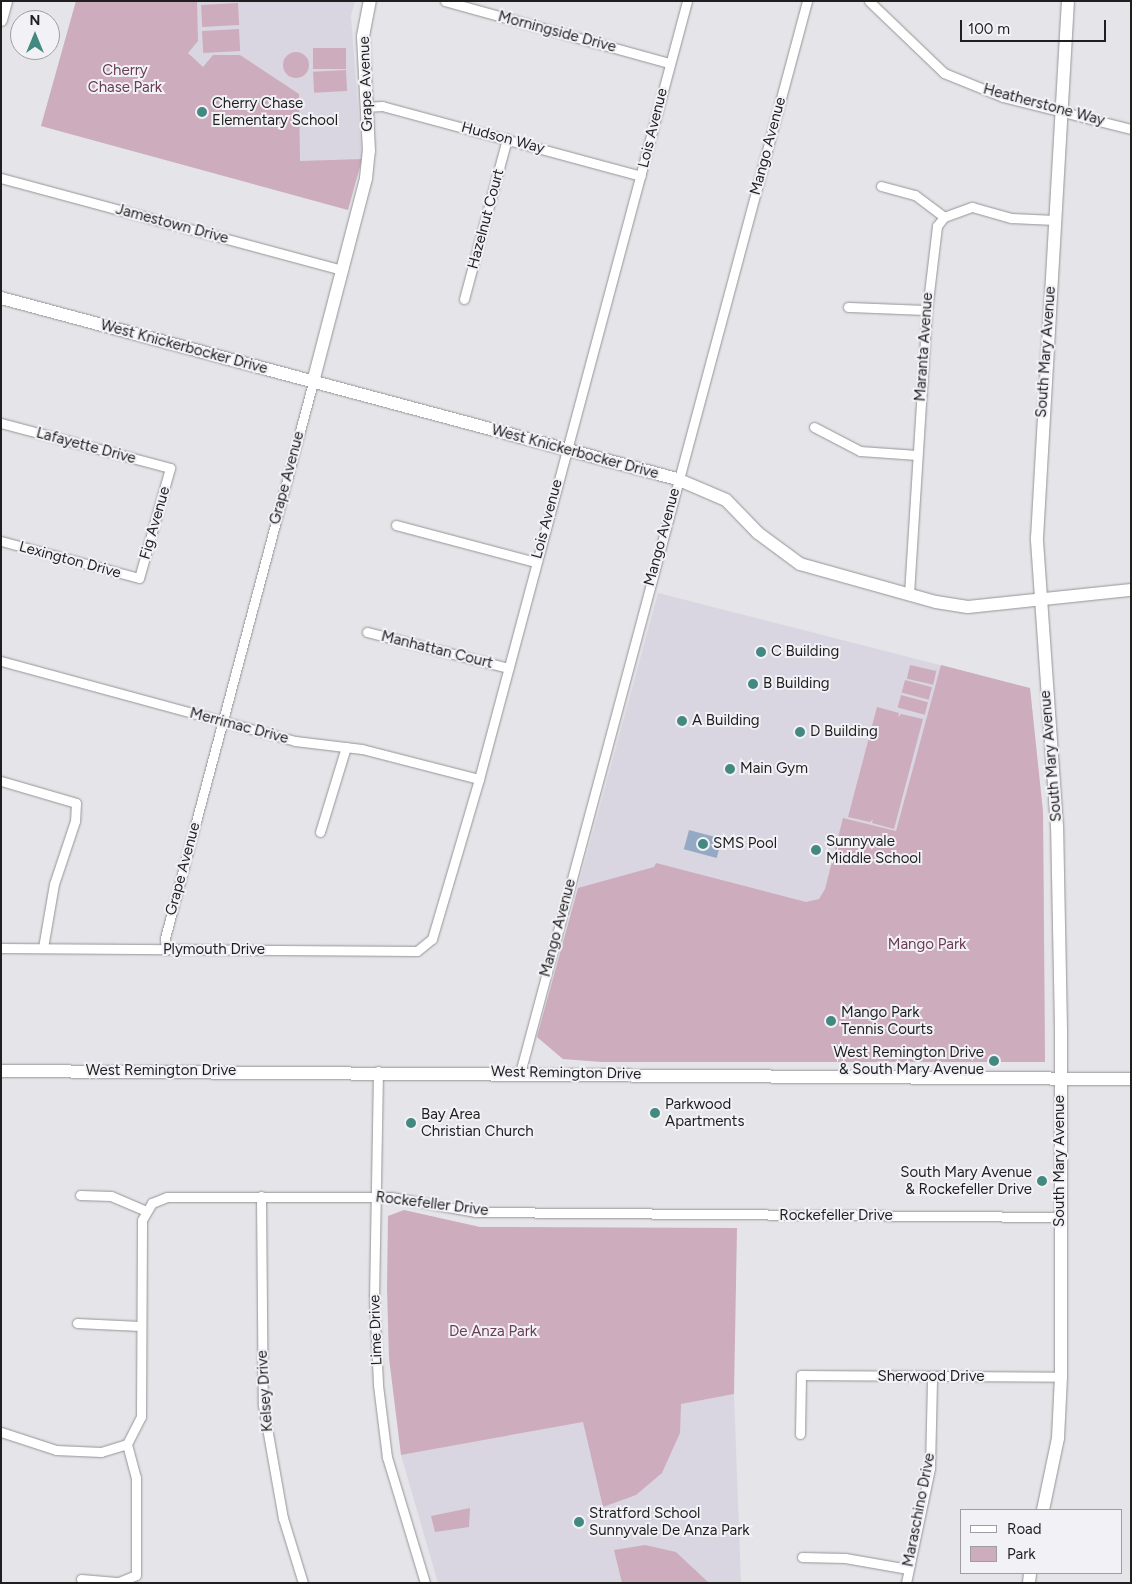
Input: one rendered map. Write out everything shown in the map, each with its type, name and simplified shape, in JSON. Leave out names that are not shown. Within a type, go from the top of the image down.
[{"type":"street","points":[[1,20],[6,1]]},
{"type":"street","name":"Grape Avenue","points":[[166,950],[165,938],[366,178],[369,151],[362,36],[370,1]]},
{"type":"street","name":"Morningside Drive","points":[[445,1],[669,63]]},
{"type":"street","name":"Lois Avenue","points":[[426,947],[479,779],[535,562],[687,1]]},
{"type":"street","name":"Mango Avenue","points":[[520,1073],[677,479],[807,1]]},
{"type":"street","name":"Heatherstone Way","points":[[869,1],[944,72],[1003,97],[1131,129]]},
{"type":"street","name":"South Mary Avenue","points":[[1043,1509],[1058,1438],[1061,1377],[1060,1079],[1057,827],[1038,601],[1039,458],[1068,1]]},
{"type":"street","name":"Hudson Way","points":[[365,107],[382,106],[641,176]]},
{"type":"street","name":"Hazelnut Court","points":[[464,299],[508,139]]},
{"type":"street","name":"Jamestown Drive","points":[[1,178],[343,270]]},
{"type":"street","points":[[881,186],[915,195],[944,216],[972,207],[1011,218],[1055,220]]},
{"type":"street","name":"Maranta Avenue","points":[[909,594],[933,240],[944,216]]},
{"type":"street","name":"West Knickerbocker Drive","points":[[1,298],[677,479],[726,500],[758,533],[800,564],[909,594],[968,607],[1131,590]]},
{"type":"street","points":[[848,307],[927,310]]},
{"type":"street","name":"Lafayette Drive","points":[[1,423],[170,468]]},
{"type":"street","points":[[814,427],[860,451],[917,455]]},
{"type":"street","name":"Fig Avenue","points":[[139,578],[170,468]]},
{"type":"street","points":[[396,525],[535,562]]},
{"type":"street","name":"Lexington Drive","points":[[1,541],[139,578]]},
{"type":"street","name":"Manhattan Court","points":[[366,632],[508,668]]},
{"type":"street","name":"Merrimac Drive","points":[[1,661],[295,741],[346,747],[479,779]]},
{"type":"street","points":[[320,832],[346,747]]},
{"type":"street","points":[[1,781],[76,803],[75,821],[54,884],[43,948]]},
{"type":"street","name":"Plymouth Drive","points":[[1,948],[417,951],[426,947]]},
{"type":"street","name":"West Remington Drive","points":[[1,1071],[378,1071],[1131,1079]]},
{"type":"street","name":"Lime Drive","points":[[378,1071],[374,1306],[387,1457],[425,1583]]},
{"type":"street","points":[[80,1195],[111,1196],[146,1211],[140,1232],[140,1417],[127,1444],[136,1478],[136,1575],[119,1582],[81,1579]]},
{"type":"street","name":"Rockefeller Drive","points":[[146,1211],[167,1197],[260,1196],[376,1197],[475,1212],[1060,1217]]},
{"type":"street","name":"Kelsey Drive","points":[[260,1196],[263,1405],[283,1518],[303,1583]]},
{"type":"street","points":[[78,1323],[140,1326]]},
{"type":"street","name":"Sherwood Drive","points":[[800,1434],[802,1375],[1061,1377]]},
{"type":"street","name":"Maraschino Drive","points":[[906,1583],[930,1468],[932,1377]]},
{"type":"street","points":[[1,1432],[56,1450],[101,1452],[127,1444]]},
{"type":"street","points":[[802,1557],[845,1558],[908,1569]]},
{"type":"shaded area","name":"Cherry Chase Park","points":[[76,1],[355,1],[351,16],[362,159],[348,210],[41,126]]},
{"type":"shaded area","name":"Mango Park","points":[[658,593],[1030,688],[1043,812],[1045,1062],[602,1062],[563,1059],[537,1037]]},
{"type":"shaded area","name":"Stratford School Sunnyvale De Anza Park","points":[[734,1394],[741,1583],[438,1583],[401,1455]]},
{"type":"green space","name":"Cherry Chase Park","points":[[76,1],[197,1],[198,41],[188,53],[203,67],[213,55],[240,55],[299,94],[300,161],[362,159],[348,210],[41,126]]},
{"type":"green space","points":[[238,3],[239,25],[202,27],[201,5]]},
{"type":"green space","points":[[239,29],[240,51],[203,53],[202,31]]},
{"type":"green space","points":[[313,48],[346,48],[346,69],[313,69]]},
{"type":"green space","points":[[296,52],[305,56],[309,65],[305,74],[296,78],[287,74],[283,65],[287,56]]},
{"type":"green space","points":[[346,70],[347,91],[314,93],[313,72]]},
{"type":"green space","points":[[910,665],[936,671],[933,685],[907,679]]},
{"type":"green space","name":"Mango Park","points":[[941,665],[1030,688],[1043,812],[1045,1062],[602,1062],[563,1059],[537,1037],[578,888],[654,867],[656,863],[806,902],[819,899],[825,889],[843,818],[896,831]]},
{"type":"green space","points":[[905,680],[932,687],[929,700],[902,693]]},
{"type":"green space","points":[[901,695],[928,702],[925,715],[898,708]]},
{"type":"green space","points":[[877,707],[899,713],[898,717],[901,714],[923,719],[894,829],[872,823],[873,819],[870,822],[848,817]]},
{"type":"green space","name":"De Anza Park","points":[[404,1210],[480,1227],[737,1228],[734,1394],[681,1404],[680,1433],[662,1473],[636,1495],[603,1507],[583,1422],[401,1455],[389,1358],[387,1289],[388,1216]]},
{"type":"green space","points":[[470,1508],[469,1527],[435,1532],[431,1516]]},
{"type":"green space","points":[[645,1545],[676,1552],[709,1583],[622,1583],[614,1550]]},
{"type":"water","name":"SMS Pool","points":[[689,830],[722,839],[717,858],[684,849]]},
{"type":"place","name":"Cherry Chase Elementary School","points":[[202,112]]},
{"type":"place","name":"C Building","points":[[761,652]]},
{"type":"place","name":"B Building","points":[[753,684]]},
{"type":"place","name":"A Building","points":[[682,721]]},
{"type":"place","name":"D Building","points":[[800,732]]},
{"type":"place","name":"Main Gym","points":[[730,769]]},
{"type":"place","name":"SMS Pool","points":[[703,844]]},
{"type":"place","name":"Sunnyvale Middle School","points":[[816,850]]},
{"type":"place","name":"Mango Park Tennis Courts","points":[[831,1021]]},
{"type":"place","name":"West Remington Drive & South Mary Avenue","points":[[994,1061]]},
{"type":"place","name":"Parkwood Apartments","points":[[655,1113]]},
{"type":"place","name":"Bay Area Christian Church","points":[[411,1123]]},
{"type":"place","name":"South Mary Avenue & Rockefeller Drive","points":[[1042,1181]]},
{"type":"place","name":"Stratford School Sunnyvale De Anza Park","points":[[579,1522]]}]
